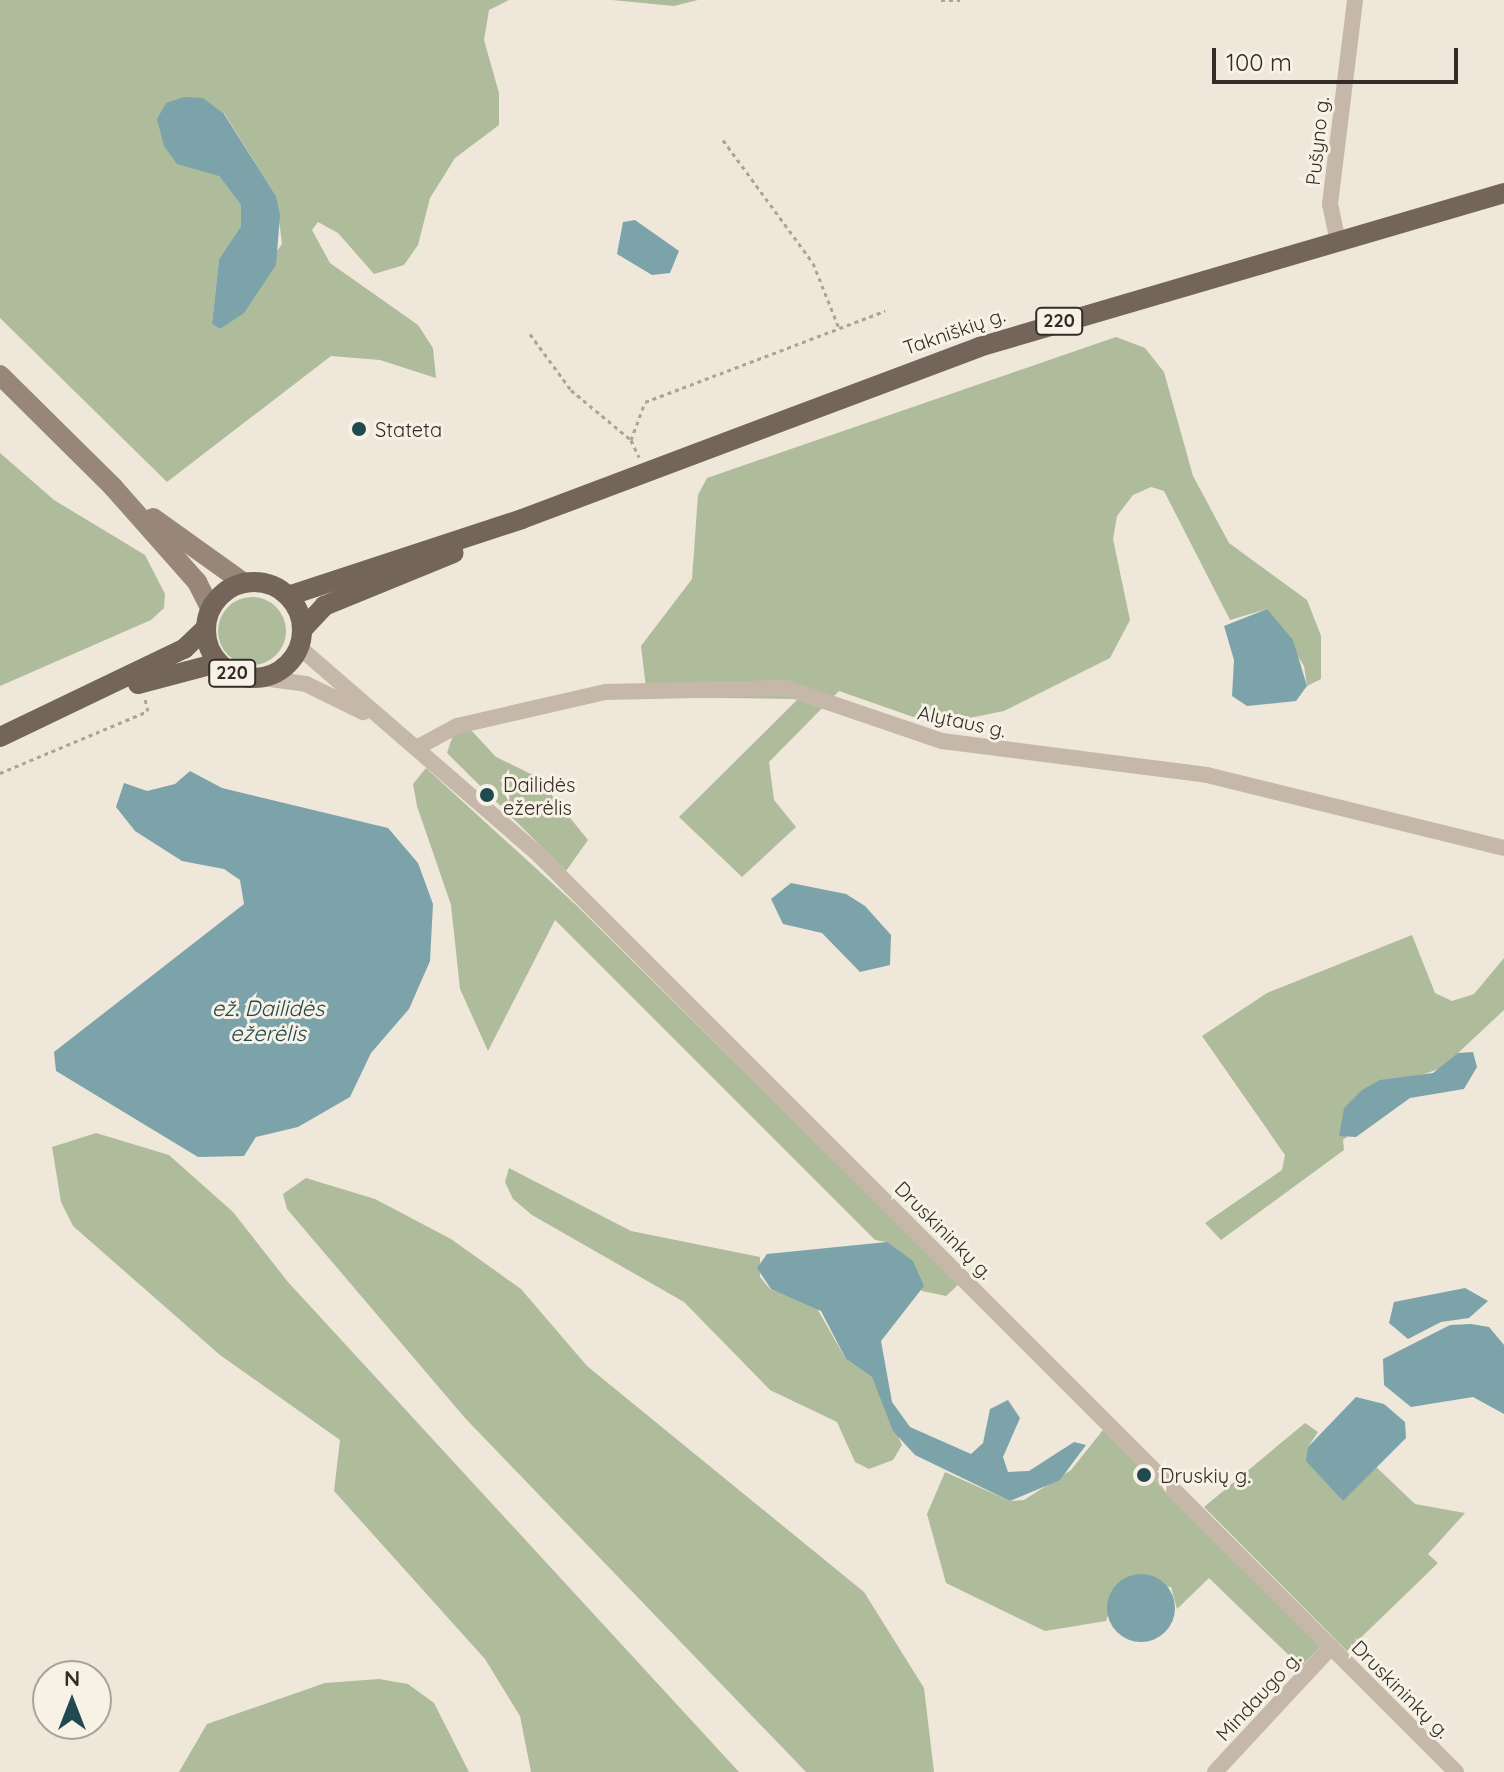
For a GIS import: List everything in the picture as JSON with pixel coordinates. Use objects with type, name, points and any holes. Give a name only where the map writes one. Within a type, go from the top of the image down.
[{"type":"main road","name":"Takniškių g.","points":[[522,519],[979,347],[1337,237],[1504,193]]},
{"type":"main road","points":[[0,375],[113,487],[197,582],[210,608],[205,629]]},
{"type":"main road","points":[[113,487],[244,583],[288,596],[301,639]]},
{"type":"main road","name":"220","points":[[288,596],[522,519]]},
{"type":"main road","name":"220","points":[[81,703],[218,663],[263,678],[301,639],[324,606],[522,519]]},
{"type":"main road","points":[[210,608],[244,583]]},
{"type":"main road","name":"220","points":[[0,737],[81,703],[184,649],[205,629],[218,663]]},
{"type":"street","name":"Pušyno g.","points":[[1337,237],[1330,204],[1355,0]]},
{"type":"street","points":[[301,639],[394,727]]},
{"type":"street","points":[[263,678],[306,684],[394,727]]},
{"type":"street","name":"Alytaus g.","points":[[420,746],[457,726],[605,692],[786,688],[942,741],[1207,775],[1504,848]]},
{"type":"street","name":"Druskininkų g.","points":[[394,727],[420,746],[539,855],[1456,1772]]},
{"type":"street","name":"Mindaugo g.","points":[[1215,1772],[1331,1647]]},
{"type":"path","points":[[941,0],[960,0]]},
{"type":"path","points":[[723,140],[806,251],[839,328]]},
{"type":"path","points":[[631,440],[645,402],[885,311]]},
{"type":"path","points":[[530,334],[571,390],[631,440],[646,471]]},
{"type":"path","points":[[0,773],[148,711]]},
{"type":"green space","points":[[0,0],[509,0],[489,10],[484,40],[499,93],[499,125],[455,158],[430,198],[418,245],[404,265],[374,274],[338,233],[318,222],[312,230],[330,263],[418,325],[433,348],[436,378],[380,360],[331,356],[167,482],[0,318]],"holes":[[[224,113],[276,196],[282,244],[220,329],[212,324],[219,259],[241,226],[241,205],[219,176]]]},
{"type":"green space","points":[[612,0],[698,0],[674,6]]},
{"type":"green space","points":[[1116,337],[1145,348],[1164,372],[1193,476],[1229,543],[1307,600],[1321,636],[1321,679],[1307,686],[1304,666],[1267,609],[1230,620],[1164,491],[1151,487],[1133,495],[1117,516],[1113,539],[1130,620],[1110,658],[1004,711],[969,718],[919,719],[839,691],[769,762],[774,800],[796,827],[742,877],[679,817],[798,699],[647,697],[641,646],[692,579],[698,495],[707,478]]},
{"type":"green space","points":[[0,453],[54,500],[145,555],[165,594],[164,608],[151,620],[0,686]]},
{"type":"green space","points":[[252,597],[276,607],[286,631],[276,655],[252,665],[228,655],[218,631],[228,607]]},
{"type":"green space","points":[[470,729],[496,757],[537,777],[588,840],[566,871],[447,753],[453,735]]},
{"type":"green space","points":[[426,768],[575,904],[959,1284],[946,1296],[922,1291],[887,1242],[875,1240],[555,920],[488,1051],[460,989],[451,905],[417,806],[413,784]]},
{"type":"green space","points":[[1412,935],[1435,993],[1452,1001],[1474,994],[1504,958],[1504,1010],[1442,1068],[1418,1076],[1343,1140],[1344,1150],[1221,1240],[1205,1223],[1282,1170],[1285,1155],[1202,1036],[1267,993]]},
{"type":"green space","points":[[96,1133],[169,1155],[233,1212],[288,1282],[739,1772],[531,1772],[520,1716],[485,1659],[334,1491],[340,1440],[220,1355],[73,1226],[61,1202],[52,1147]]},
{"type":"green space","points":[[509,1168],[631,1231],[760,1257],[760,1277],[770,1289],[815,1305],[846,1359],[872,1377],[902,1445],[893,1460],[869,1469],[855,1462],[837,1422],[770,1390],[684,1302],[532,1215],[513,1199],[505,1182]]},
{"type":"green space","points":[[306,1178],[375,1199],[451,1239],[521,1289],[587,1366],[864,1592],[924,1688],[934,1772],[806,1772],[465,1418],[287,1209],[283,1194]]},
{"type":"green space","points":[[1305,1423],[1318,1432],[1308,1447],[1342,1500],[1373,1464],[1415,1504],[1465,1513],[1428,1554],[1438,1563],[1347,1651],[1204,1507]]},
{"type":"green space","points":[[1103,1430],[1321,1646],[1301,1667],[1209,1578],[1177,1609],[1171,1587],[1119,1584],[1106,1621],[1045,1631],[946,1583],[927,1514],[945,1472],[1010,1501],[1024,1500],[1071,1470]]},
{"type":"green space","points":[[379,1679],[408,1684],[434,1703],[469,1772],[179,1772],[207,1724],[325,1683]]},
{"type":"water","points":[[184,97],[203,98],[224,114],[276,196],[280,215],[276,265],[244,313],[220,329],[212,324],[219,259],[241,226],[241,205],[219,176],[177,164],[164,146],[157,119],[166,103]]},
{"type":"water","points":[[635,220],[679,251],[670,273],[652,275],[617,254],[623,222]]},
{"type":"water","points":[[1267,609],[1293,640],[1307,686],[1296,701],[1247,706],[1232,696],[1234,660],[1224,626]]},
{"type":"water","name":"ež. Dailidės ežerėlis","points":[[190,771],[222,788],[388,828],[418,863],[433,904],[430,961],[409,1009],[371,1053],[350,1097],[298,1127],[256,1137],[244,1156],[198,1157],[56,1071],[54,1052],[244,904],[240,880],[224,869],[182,861],[135,831],[116,807],[124,783],[147,791],[175,784]]},
{"type":"water","points":[[791,883],[846,894],[865,906],[891,935],[890,965],[860,972],[822,933],[783,924],[771,899]]},
{"type":"water","points":[[1473,1052],[1477,1067],[1464,1089],[1410,1098],[1356,1137],[1339,1136],[1344,1108],[1362,1090],[1380,1080],[1433,1073],[1458,1053]]},
{"type":"water","points":[[887,1242],[913,1261],[924,1286],[881,1341],[892,1402],[910,1427],[971,1454],[983,1443],[990,1409],[1008,1400],[1020,1418],[1003,1457],[1008,1472],[1029,1471],[1074,1442],[1086,1445],[1060,1480],[1010,1501],[915,1455],[893,1431],[872,1377],[846,1359],[821,1311],[771,1289],[757,1268],[767,1254]]},
{"type":"water","points":[[1465,1288],[1488,1301],[1469,1318],[1441,1322],[1408,1339],[1389,1323],[1394,1302]]},
{"type":"water","points":[[1450,1325],[1489,1327],[1504,1345],[1504,1414],[1473,1397],[1411,1407],[1384,1385],[1383,1359]]},
{"type":"water","points":[[1356,1397],[1384,1404],[1405,1422],[1406,1438],[1343,1501],[1306,1461],[1308,1447]]},
{"type":"water","points":[[1134,1574],[1148,1574],[1160,1579],[1170,1589],[1175,1608],[1170,1627],[1160,1637],[1148,1642],[1134,1642],[1122,1637],[1112,1627],[1107,1615],[1107,1601],[1112,1589],[1122,1579]]},
{"type":"place","name":"Stateta","points":[[359,429]]},
{"type":"place","name":"Dailidės ežerėlis","points":[[487,795]]},
{"type":"place","name":"Druskių g.","points":[[1144,1475]]}]
